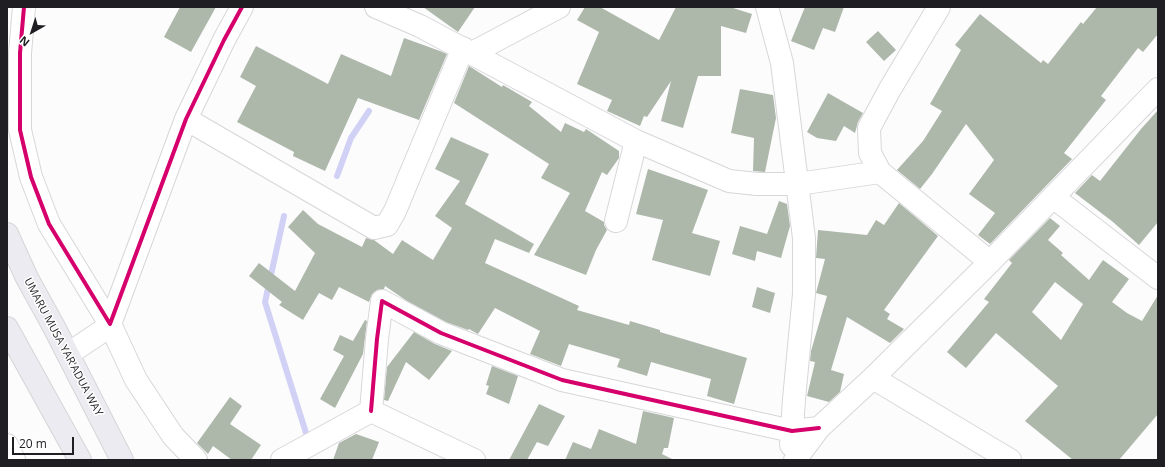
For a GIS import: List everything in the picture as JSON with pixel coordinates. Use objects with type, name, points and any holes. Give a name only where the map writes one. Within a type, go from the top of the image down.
[{"type":"main road","name":"UMARU MUSA YAR'ADUA WAY","points":[[7,234],[27,278],[122,460]]},
{"type":"main road","points":[[7,328],[80,460]]},
{"type":"street","points":[[24,7],[20,53],[20,130],[31,177],[49,224],[110,324],[136,380],[173,436],[196,460]]},
{"type":"street","points":[[68,354],[104,330],[110,324],[186,119],[224,40],[242,7]]},
{"type":"street","points":[[376,7],[420,26],[636,140],[729,181],[757,184],[798,184],[880,172]]},
{"type":"street","points":[[186,119],[374,228],[387,225],[395,212],[467,51],[559,7]]},
{"type":"street","points":[[767,7],[782,63],[804,238],[804,294],[790,460]]},
{"type":"street","points":[[939,7],[890,89],[869,128],[870,152],[880,172],[990,262]]},
{"type":"street","points":[[795,460],[820,428],[873,378],[990,262],[1158,88]]},
{"type":"street","points":[[616,221],[636,140]]},
{"type":"street","points":[[1053,197],[1158,278]]},
{"type":"street","points":[[371,411],[382,301],[441,333],[562,380],[792,431],[820,428]]},
{"type":"street","points":[[873,378],[1010,460]]},
{"type":"street","points":[[282,460],[371,411]]},
{"type":"street","points":[[371,411],[474,460]]},
{"type":"street","points":[[7,444],[14,460]]},
{"type":"building","points":[[180,7],[216,7],[191,52],[164,37]]},
{"type":"building","points":[[423,7],[475,7],[458,32]]},
{"type":"building","points":[[585,7],[600,7],[659,40],[676,7],[730,7],[752,14],[746,33],[721,26],[721,76],[698,76],[683,128],[661,121],[671,81],[647,117],[644,116],[640,126],[607,111],[612,100],[577,84],[599,32],[577,20]]},
{"type":"building","points":[[805,7],[844,7],[835,32],[823,28],[814,50],[791,41]]},
{"type":"building","points":[[1097,7],[1158,7],[1158,34],[1143,52],[1138,48],[1101,96],[1106,100],[1064,153],[1072,159],[990,244],[978,235],[995,213],[969,194],[994,160],[966,124],[920,189],[897,170],[923,141],[942,111],[930,104],[961,50],[955,45],[980,14],[1041,63],[1043,60],[1048,64],[1081,22],[1083,24]]},
{"type":"building","points":[[878,31],[896,50],[884,61],[866,42]]},
{"type":"building","points":[[404,38],[447,54],[419,120],[358,98],[325,171],[293,156],[294,152],[237,122],[256,86],[240,77],[256,46],[328,84],[341,54],[391,76]]},
{"type":"building","points":[[469,66],[502,87],[503,85],[532,102],[529,106],[561,132],[565,123],[584,132],[586,129],[619,151],[619,158],[607,175],[602,172],[585,211],[604,222],[607,230],[596,250],[586,275],[534,255],[570,193],[541,178],[549,164],[454,103]]},
{"type":"building","points":[[740,89],[773,95],[776,118],[765,172],[753,171],[754,138],[731,133]]},
{"type":"building","points":[[828,93],[863,113],[858,122],[855,133],[844,126],[836,141],[817,138],[807,132]]},
{"type":"building","points":[[1158,110],[1158,222],[1139,245],[1113,222],[1075,193],[1092,175],[1100,181]]},
{"type":"building","points":[[451,137],[489,154],[465,204],[534,244],[529,253],[495,239],[485,263],[579,306],[577,310],[629,325],[630,321],[660,330],[660,332],[747,358],[734,404],[707,396],[711,379],[651,362],[647,376],[617,367],[620,359],[569,344],[561,366],[530,354],[540,331],[495,308],[478,334],[469,329],[468,330],[446,322],[407,301],[385,286],[384,289],[377,290],[372,294],[369,302],[339,287],[332,300],[319,293],[303,320],[279,305],[282,302],[249,276],[259,263],[295,291],[315,253],[288,227],[303,210],[318,224],[362,247],[366,238],[374,240],[393,254],[402,240],[433,260],[452,228],[435,216],[460,181],[435,169]]},
{"type":"building","points":[[648,169],[708,190],[692,233],[720,241],[710,276],[652,260],[663,220],[636,214]]},
{"type":"building","points":[[779,201],[787,204],[790,226],[781,258],[757,251],[755,261],[732,254],[740,226],[767,234]]},
{"type":"building","points":[[899,203],[938,236],[884,310],[890,314],[887,319],[904,329],[890,343],[847,317],[831,370],[844,374],[840,392],[829,402],[807,396],[815,362],[810,361],[811,351],[827,296],[816,293],[825,259],[816,258],[818,230],[867,235],[876,220],[884,225]]},
{"type":"building","points":[[1050,218],[1060,226],[1048,240],[1063,253],[1061,255],[1089,280],[1103,260],[1129,279],[1112,302],[1127,313],[1142,321],[1158,295],[1158,414],[1119,460],[1073,460],[1025,421],[1058,386],[996,333],[966,368],[947,352],[989,302],[984,299],[1012,263],[1009,260]],"holes":[[[1055,282],[1083,304],[1061,340],[1032,312]]]},
{"type":"building","points":[[757,287],[775,293],[770,313],[752,307]]},
{"type":"building","points":[[365,320],[367,321],[363,354],[335,408],[320,399],[344,356],[333,350],[340,335],[353,341]]},
{"type":"building","points":[[414,332],[435,344],[452,351],[429,380],[406,362],[388,401],[384,400],[387,367]]},
{"type":"building","points":[[492,366],[518,376],[509,404],[486,394],[489,386],[486,385]]},
{"type":"building","points":[[230,397],[242,406],[230,424],[261,445],[251,460],[232,460],[213,446],[208,454],[197,443]]},
{"type":"building","points":[[539,404],[565,416],[548,446],[537,442],[527,460],[509,460]]},
{"type":"building","points":[[643,411],[674,418],[668,448],[664,448],[662,454],[674,460],[565,460],[573,442],[591,449],[599,429],[636,444]]},
{"type":"building","points":[[356,434],[379,442],[372,460],[333,460],[339,443]]},
{"type":"waterway","points":[[337,176],[351,138],[369,111]]},
{"type":"waterway","points":[[284,216],[265,302],[306,433]]},
{"type":"cycle path","points":[[24,7],[20,53],[20,130],[31,177],[49,224],[110,324],[186,119],[224,40],[242,7]]},
{"type":"cycle path","points":[[371,411],[382,301],[441,333],[562,380],[792,431],[819,428]]}]
